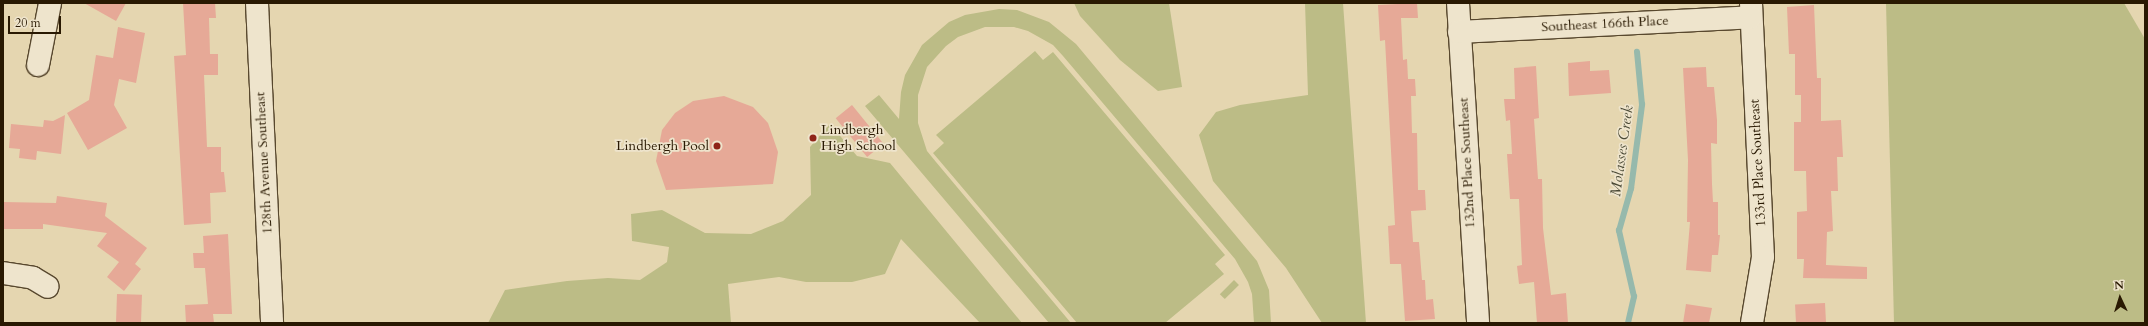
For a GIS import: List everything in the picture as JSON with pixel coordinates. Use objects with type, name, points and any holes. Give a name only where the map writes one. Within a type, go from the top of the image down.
[{"type":"street","points":[[38,65],[50,3]]},
{"type":"street","name":"128th Avenue Southeast","points":[[257,3],[272,323]]},
{"type":"street","name":"132nd Place Southeast","points":[[1458,3],[1478,323]]},
{"type":"street","name":"Southeast 166th Place","points":[[1459,32],[1751,10]]},
{"type":"street","name":"133rd Place Southeast","points":[[1751,10],[1763,257],[1752,323]]},
{"type":"street","points":[[3,273],[33,278],[48,287]]},
{"type":"green space","points":[[1074,3],[1169,3],[1182,87],[1158,91],[1120,60],[1080,16]]},
{"type":"green space","points":[[1305,3],[1343,3],[1366,323],[1322,323],[1286,268],[1213,181],[1199,135],[1216,112],[1240,105],[1308,95]]},
{"type":"green space","points":[[1886,3],[2124,3],[2145,39],[2145,323],[1894,323]]},
{"type":"green space","points":[[999,9],[1017,10],[1049,22],[1076,44],[1257,261],[1269,290],[1271,323],[1254,323],[1252,294],[1248,282],[1235,259],[1053,45],[1028,31],[1014,27],[985,27],[958,37],[946,46],[927,67],[918,95],[918,123],[927,151],[1071,323],[1049,323],[865,106],[879,95],[899,119],[901,92],[905,75],[922,45],[949,22],[965,15]]},
{"type":"green space","points":[[1035,51],[1043,60],[1053,52],[1225,255],[1215,264],[1224,274],[1165,323],[1077,323],[933,153],[944,143],[936,135]]},
{"type":"green space","points":[[830,124],[857,156],[890,163],[1022,323],[980,323],[901,239],[885,274],[852,282],[806,282],[779,277],[728,284],[731,323],[488,323],[505,290],[567,281],[608,278],[640,280],[667,262],[669,247],[632,241],[631,214],[662,210],[705,233],[751,234],[783,221],[811,195],[810,147]]},
{"type":"green space","points":[[1234,280],[1239,285],[1225,299],[1220,294]]},
{"type":"building","points":[[84,3],[126,3],[116,21]]},
{"type":"building","points":[[183,3],[215,3],[216,18],[209,18],[210,54],[218,54],[218,75],[204,75],[207,147],[221,147],[221,172],[224,172],[226,192],[210,193],[211,223],[184,225],[174,56],[186,55]]},
{"type":"building","points":[[1417,3],[1418,18],[1401,18],[1403,60],[1407,59],[1408,79],[1415,79],[1416,96],[1411,96],[1412,133],[1417,133],[1418,190],[1425,190],[1426,210],[1411,211],[1413,242],[1419,242],[1422,280],[1425,280],[1426,300],[1433,299],[1435,319],[1405,321],[1401,264],[1390,264],[1388,226],[1395,225],[1385,40],[1380,41],[1378,5]]},
{"type":"building","points":[[1814,5],[1817,78],[1821,78],[1821,121],[1841,120],[1843,157],[1837,157],[1838,191],[1831,191],[1833,231],[1827,232],[1826,265],[1867,267],[1867,279],[1803,278],[1804,259],[1797,259],[1797,212],[1807,211],[1806,171],[1794,171],[1794,122],[1801,122],[1801,95],[1795,95],[1795,54],[1789,54],[1787,7]]},
{"type":"building","points":[[118,27],[145,33],[136,83],[119,79],[114,105],[127,128],[88,150],[67,113],[89,100],[96,55],[113,58]]},
{"type":"building","points":[[1590,61],[1590,71],[1609,70],[1611,93],[1569,96],[1568,63]]},
{"type":"building","points":[[1536,66],[1539,118],[1534,119],[1538,179],[1542,179],[1543,228],[1551,295],[1566,293],[1568,323],[1537,323],[1534,282],[1519,284],[1517,266],[1522,265],[1519,199],[1510,199],[1507,154],[1512,154],[1510,120],[1506,121],[1504,99],[1515,99],[1514,68]]},
{"type":"building","points":[[1706,67],[1707,87],[1714,87],[1717,120],[1717,144],[1711,143],[1712,184],[1713,202],[1718,202],[1718,235],[1720,235],[1718,255],[1712,255],[1711,272],[1686,270],[1690,222],[1687,222],[1688,160],[1683,68]]},
{"type":"building","name":"Lindbergh Pool","points":[[724,96],[753,107],[768,123],[778,152],[773,184],[666,190],[656,161],[662,130],[675,113],[693,101]]},
{"type":"building","points":[[852,105],[883,144],[867,157],[836,118]]},
{"type":"building","points":[[65,115],[61,154],[37,151],[36,160],[19,158],[20,149],[9,148],[11,124],[43,127],[44,120],[53,121]]},
{"type":"building","points":[[57,196],[107,203],[105,216],[147,248],[135,264],[141,269],[124,291],[107,277],[119,262],[97,246],[107,233],[43,224],[43,229],[3,229],[3,202],[56,203]]},
{"type":"building","points":[[228,234],[232,314],[213,314],[214,323],[186,323],[185,305],[208,304],[205,268],[194,268],[193,253],[204,253],[203,236]]},
{"type":"building","points":[[117,294],[142,295],[141,323],[116,323]]},
{"type":"building","points":[[1825,303],[1826,323],[1796,323],[1795,305]]},
{"type":"building","points":[[1686,304],[1712,308],[1709,323],[1683,323]]},
{"type":"waterway","name":"Molasses Creek","points":[[1628,323],[1634,297],[1619,231],[1631,189],[1642,105],[1637,52]]},
{"type":"place","name":"Lindbergh High School","points":[[813,138]]},
{"type":"place","name":"Lindbergh Pool","points":[[717,146]]}]
